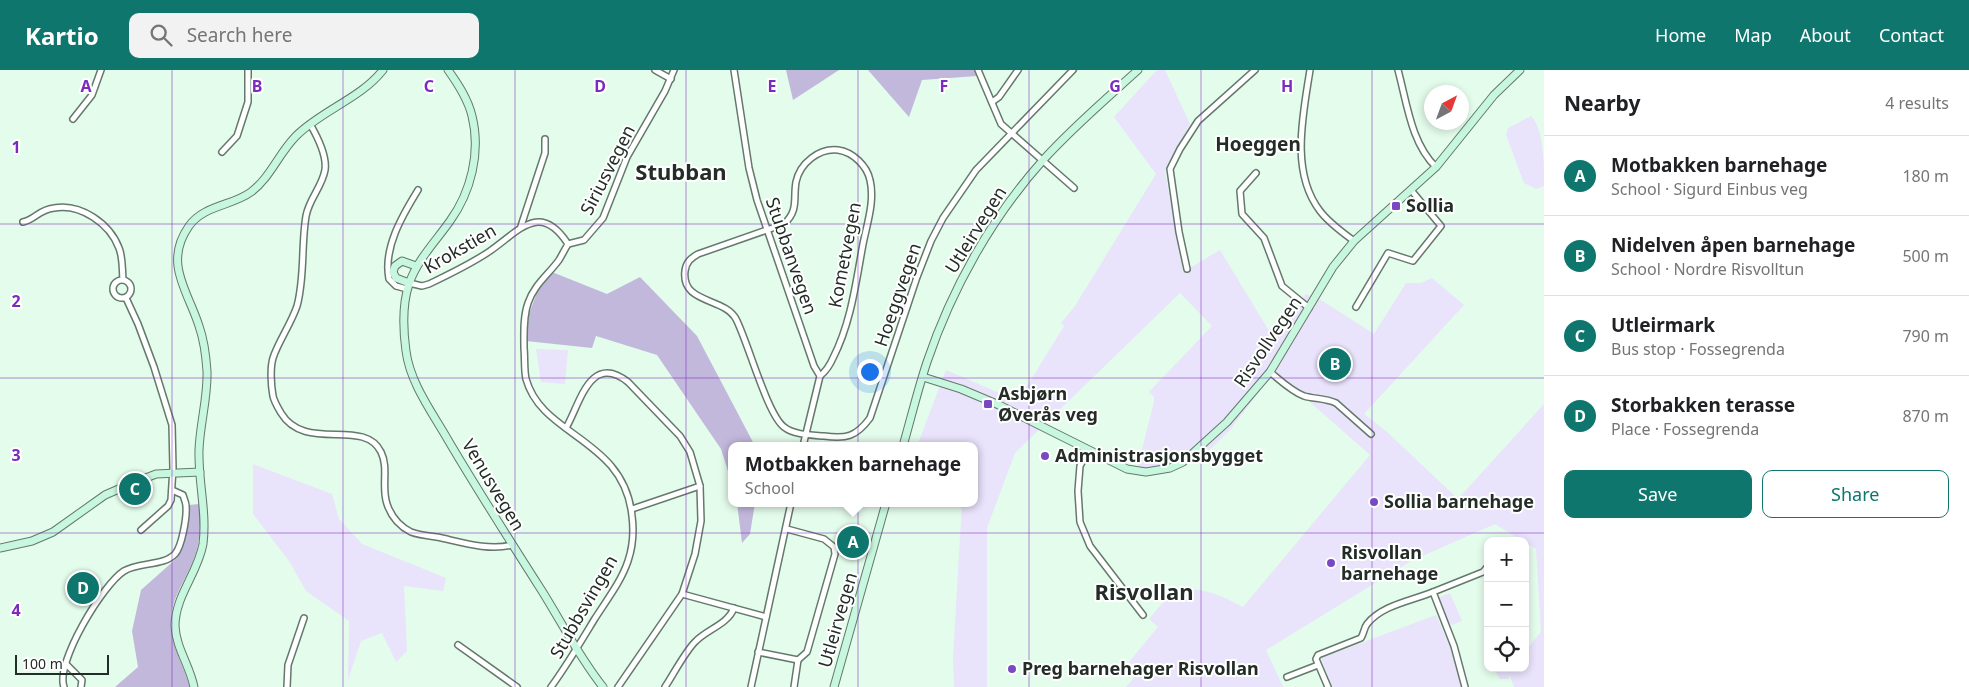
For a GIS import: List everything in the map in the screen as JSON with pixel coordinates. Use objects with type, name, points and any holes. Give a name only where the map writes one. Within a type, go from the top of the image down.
[{"type":"street","points":[[73,119],[92,95],[100,70]]},
{"type":"street","points":[[222,152],[237,136],[248,102],[248,70]]},
{"type":"street","points":[[194,687],[191,674],[180,648],[175,625],[179,604],[199,561],[202,545],[204,510],[199,451],[207,383],[206,360],[200,327],[180,279],[178,264],[181,240],[189,226],[198,216],[254,190],[295,137],[310,124],[367,86],[383,70]]},
{"type":"street","name":"Venusvegen","points":[[448,70],[461,88],[472,116],[476,143],[471,180],[463,199],[452,218],[416,266],[408,286],[403,305],[406,352],[410,370],[425,400],[512,545],[576,648],[603,687]]},
{"type":"street","points":[[654,70],[671,79]]},
{"type":"street","name":"Siriusvegen","points":[[568,244],[584,240],[602,218],[627,157],[671,79],[674,70]]},
{"type":"street","name":"Stubbanvegen","points":[[734,70],[749,168],[766,230],[814,366],[820,376]]},
{"type":"street","points":[[978,70],[1001,124],[1074,188]]},
{"type":"street","points":[[992,102],[998,97],[1018,70]]},
{"type":"street","name":"Hoeggvegen","points":[[766,230],[693,257],[687,263],[685,276],[688,286],[696,296],[721,306],[732,313],[776,417],[784,428],[806,434],[844,438],[860,430],[870,418],[917,277],[936,230],[951,204],[976,170],[1073,70]]},
{"type":"street","name":"Utleirvegen","points":[[904,442],[923,377],[942,322],[968,269],[1004,210],[1044,160],[1077,125],[1138,70]]},
{"type":"street","points":[[1187,270],[1179,232],[1170,169],[1180,148],[1198,122],[1255,70]]},
{"type":"street","points":[[1310,70],[1301,128],[1302,160],[1306,187],[1320,212],[1354,241]]},
{"type":"street","points":[[1398,70],[1417,138],[1426,158],[1436,167]]},
{"type":"street","name":"Risvollvegen","points":[[923,377],[961,389],[999,405],[1127,469],[1146,472],[1170,468],[1183,462],[1208,441],[1242,406],[1270,372],[1333,267],[1354,241],[1436,167],[1494,95],[1520,70]]},
{"type":"street","points":[[310,124],[319,143],[325,170],[306,215],[299,299],[273,359],[273,397],[285,419],[293,426],[305,432],[318,435],[360,436],[372,441],[381,450],[384,460],[386,503],[393,518],[413,533],[490,547],[512,545]]},
{"type":"street","name":"Krokstien","points":[[522,226],[545,153],[545,139]]},
{"type":"street","name":"Kometvegen","points":[[766,230],[784,224],[789,219],[796,201],[796,181],[801,169],[810,159],[819,154],[838,150],[848,154],[864,167],[870,178],[871,203],[853,298],[834,356],[827,370],[820,376]]},
{"type":"street","points":[[1256,173],[1240,191],[1242,214],[1264,238],[1282,286],[1309,308]]},
{"type":"street","name":"Krokstien","points":[[418,190],[403,215],[389,253],[389,279],[396,286],[422,286],[454,272],[490,251],[522,226],[535,222],[548,223],[561,233],[568,244]]},
{"type":"street","points":[[1356,307],[1388,253],[1413,262],[1441,226],[1411,190]]},
{"type":"street","points":[[23,222],[31,220],[41,210],[56,207],[82,212],[98,220],[108,229],[118,245],[123,279]]},
{"type":"street","name":"Stubbsvingen","points":[[551,687],[572,658],[576,648],[614,590],[628,562],[633,541],[632,509],[625,487],[612,466],[594,448],[552,418],[536,399],[526,379],[524,339],[528,303],[538,284],[559,260],[568,244]]},
{"type":"street","points":[[408,286],[396,278],[393,272],[395,266],[402,261],[416,266]]},
{"type":"street","points":[[123,279],[131,286],[130,294],[126,298],[115,296],[112,289],[116,282],[123,279]]},
{"type":"street","points":[[126,298],[138,324],[166,402],[172,425],[173,473],[171,500],[168,506],[141,530]]},
{"type":"street","points":[[1270,372],[1304,396],[1336,403],[1371,434]]},
{"type":"street","points":[[566,428],[583,392],[592,380],[603,373],[618,375],[628,382],[680,436],[693,459],[700,486],[701,521],[698,540],[682,594],[618,687]]},
{"type":"street","points":[[804,442],[820,376]]},
{"type":"street","points":[[1088,451],[1080,466],[1078,491],[1080,522],[1090,546],[1143,615]]},
{"type":"street","points":[[0,548],[32,541],[53,532],[105,495],[156,474],[200,472]]},
{"type":"street","points":[[632,509],[700,486]]},
{"type":"street","points":[[64,687],[63,679],[66,664],[83,623],[102,593],[124,571],[135,566],[170,558],[178,550],[182,539],[186,504],[183,495],[172,490]]},
{"type":"street","points":[[751,687],[790,507]]},
{"type":"street","name":"Utleirvegen","points":[[834,687],[885,507]]},
{"type":"street","points":[[786,529],[824,539],[834,547],[835,554],[807,652],[798,660],[794,687]]},
{"type":"street","points":[[1328,687],[1316,660],[1318,655],[1361,638],[1366,625],[1376,615],[1386,609],[1484,571]]},
{"type":"street","points":[[1433,592],[1460,661],[1465,687]]},
{"type":"street","points":[[682,594],[766,617]]},
{"type":"street","points":[[665,687],[695,641],[731,616],[734,608]]},
{"type":"street","points":[[287,687],[288,665],[304,618]]},
{"type":"street","points":[[458,645],[517,687]]},
{"type":"street","points":[[758,652],[798,660]]},
{"type":"street","points":[[66,664],[82,680],[81,687]]},
{"type":"street","points":[[1287,677],[1318,665]]},
{"type":"shaded area","points":[[786,70],[839,70],[793,100]]},
{"type":"shaded area","points":[[868,70],[974,70],[977,76],[922,80],[909,117]]},
{"type":"shaded area","points":[[1157,70],[1165,70],[1190,124],[1165,172],[1183,272],[1220,250],[1274,339],[1306,294],[1321,300],[1374,334],[1406,283],[1421,283],[1432,278],[1464,305],[1364,414],[1386,431],[1458,499],[1544,404],[1544,687],[1514,687],[1510,676],[1508,679],[1500,679],[1496,672],[1529,672],[1529,646],[1541,632],[1536,549],[1529,545],[1529,537],[1516,537],[1495,524],[1411,561],[1266,650],[1283,687],[1126,687],[1138,673],[1129,662],[1158,627],[1149,619],[1174,589],[1193,589],[1210,592],[1243,607],[1370,455],[1303,396],[1272,375],[1230,430],[1200,459],[1172,471],[1137,469],[1154,402],[1154,397],[1149,392],[1212,326],[1180,293],[1015,453],[987,528],[987,687],[954,687],[953,657],[962,507],[978,507],[978,442],[919,442],[946,370],[1018,401],[1064,326],[1061,323],[1075,306],[1156,174],[1114,117]]},
{"type":"shaded area","points":[[1531,116],[1539,129],[1543,158],[1544,186],[1536,189],[1524,183],[1506,135],[1508,128]]},
{"type":"shaded area","points":[[552,272],[607,294],[640,277],[697,336],[753,442],[728,442],[728,471],[721,449],[657,355],[596,336],[592,348],[526,341],[529,314],[539,287]]},
{"type":"shaded area","points":[[536,349],[568,350],[565,384],[541,382]]},
{"type":"shaded area","points":[[253,464],[332,494],[339,519],[362,544],[446,578],[443,591],[404,586],[407,651],[396,662],[382,633],[361,641],[348,680],[349,621],[306,591],[289,561],[253,514]]},
{"type":"shaded area","points":[[199,504],[199,540],[193,561],[173,605],[171,621],[175,647],[190,687],[115,687],[138,667],[132,631],[141,590],[177,558],[184,535],[189,505]]},
{"type":"shaded area","points":[[738,507],[754,507],[750,534],[742,543]]},
{"type":"shaded area","points":[[1450,593],[1462,621],[1452,625],[1447,621],[1438,598]]},
{"type":"shaded area","points":[[1436,615],[1451,649],[1461,687],[1332,687],[1321,658]]},
{"type":"place","name":"Sollia","points":[[1396,206]]},
{"type":"place","name":"Nidelven åpen barnehage","points":[[1335,364]]},
{"type":"place","name":"Asbjørn Øverås veg","points":[[988,404]]},
{"type":"place","name":"Administrasjonsbygget","points":[[1045,456]]},
{"type":"place","name":"Utleirmark","points":[[135,489]]},
{"type":"place","name":"Sollia barnehage","points":[[1374,502]]},
{"type":"place","name":"Motbakken barnehage","points":[[853,542]]},
{"type":"place","name":"Risvollan barnehage","points":[[1331,563]]},
{"type":"place","name":"Storbakken terasse","points":[[83,588]]},
{"type":"place","name":"Preg barnehager Risvollan","points":[[1012,669]]},
{"type":"district","name":"Hoeggen","points":[[1258,144]]},
{"type":"district","name":"Stubban","points":[[681,172]]},
{"type":"district","name":"Risvollan","points":[[1144,592]]}]
